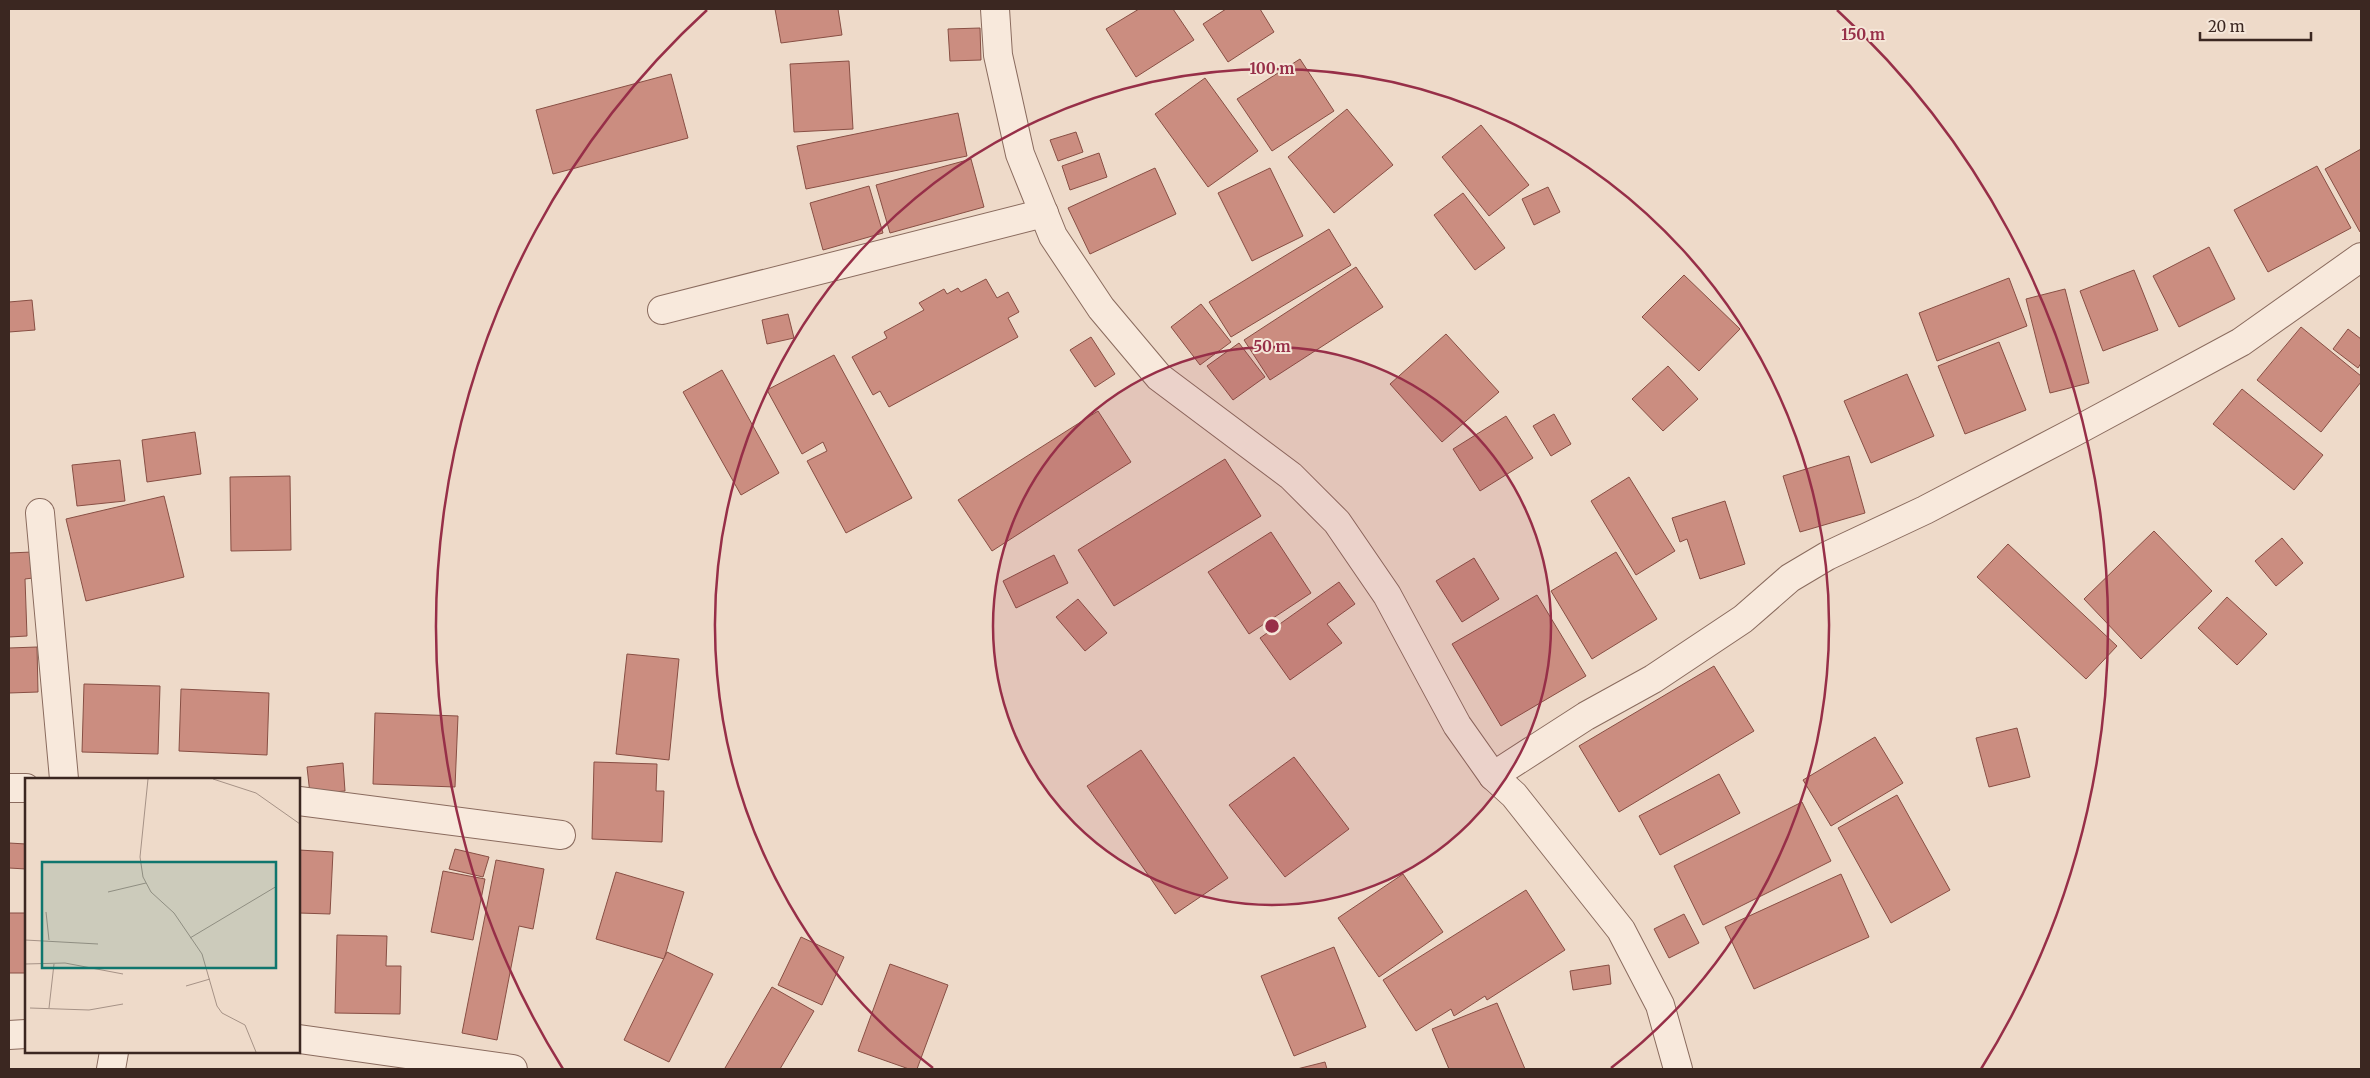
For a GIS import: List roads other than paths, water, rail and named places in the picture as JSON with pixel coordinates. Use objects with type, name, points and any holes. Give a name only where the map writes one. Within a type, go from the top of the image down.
[{"type":"street","points":[[995,9],[998,55],[1020,154],[1053,236],[1101,308],[1159,377],[1291,476],[1337,522],[1387,594],[1458,725],[1493,776],[1514,796],[1621,930],[1660,1005],[1678,1069]]},
{"type":"street","points":[[662,310],[1044,213]]},
{"type":"street","points":[[1493,776],[1586,716],[1653,679],[1743,619],[1790,578],[1827,556],[1925,510],[2068,436],[2241,342],[2361,257]]},
{"type":"street","points":[[40,513],[64,778]]},
{"type":"street","points":[[9,788],[25,788]]},
{"type":"street","points":[[300,801],[561,835]]},
{"type":"street","points":[[9,1035],[25,1034]]},
{"type":"street","points":[[300,1040],[513,1069]]},
{"type":"street","points":[[111,1069],[114,1053]]}]
